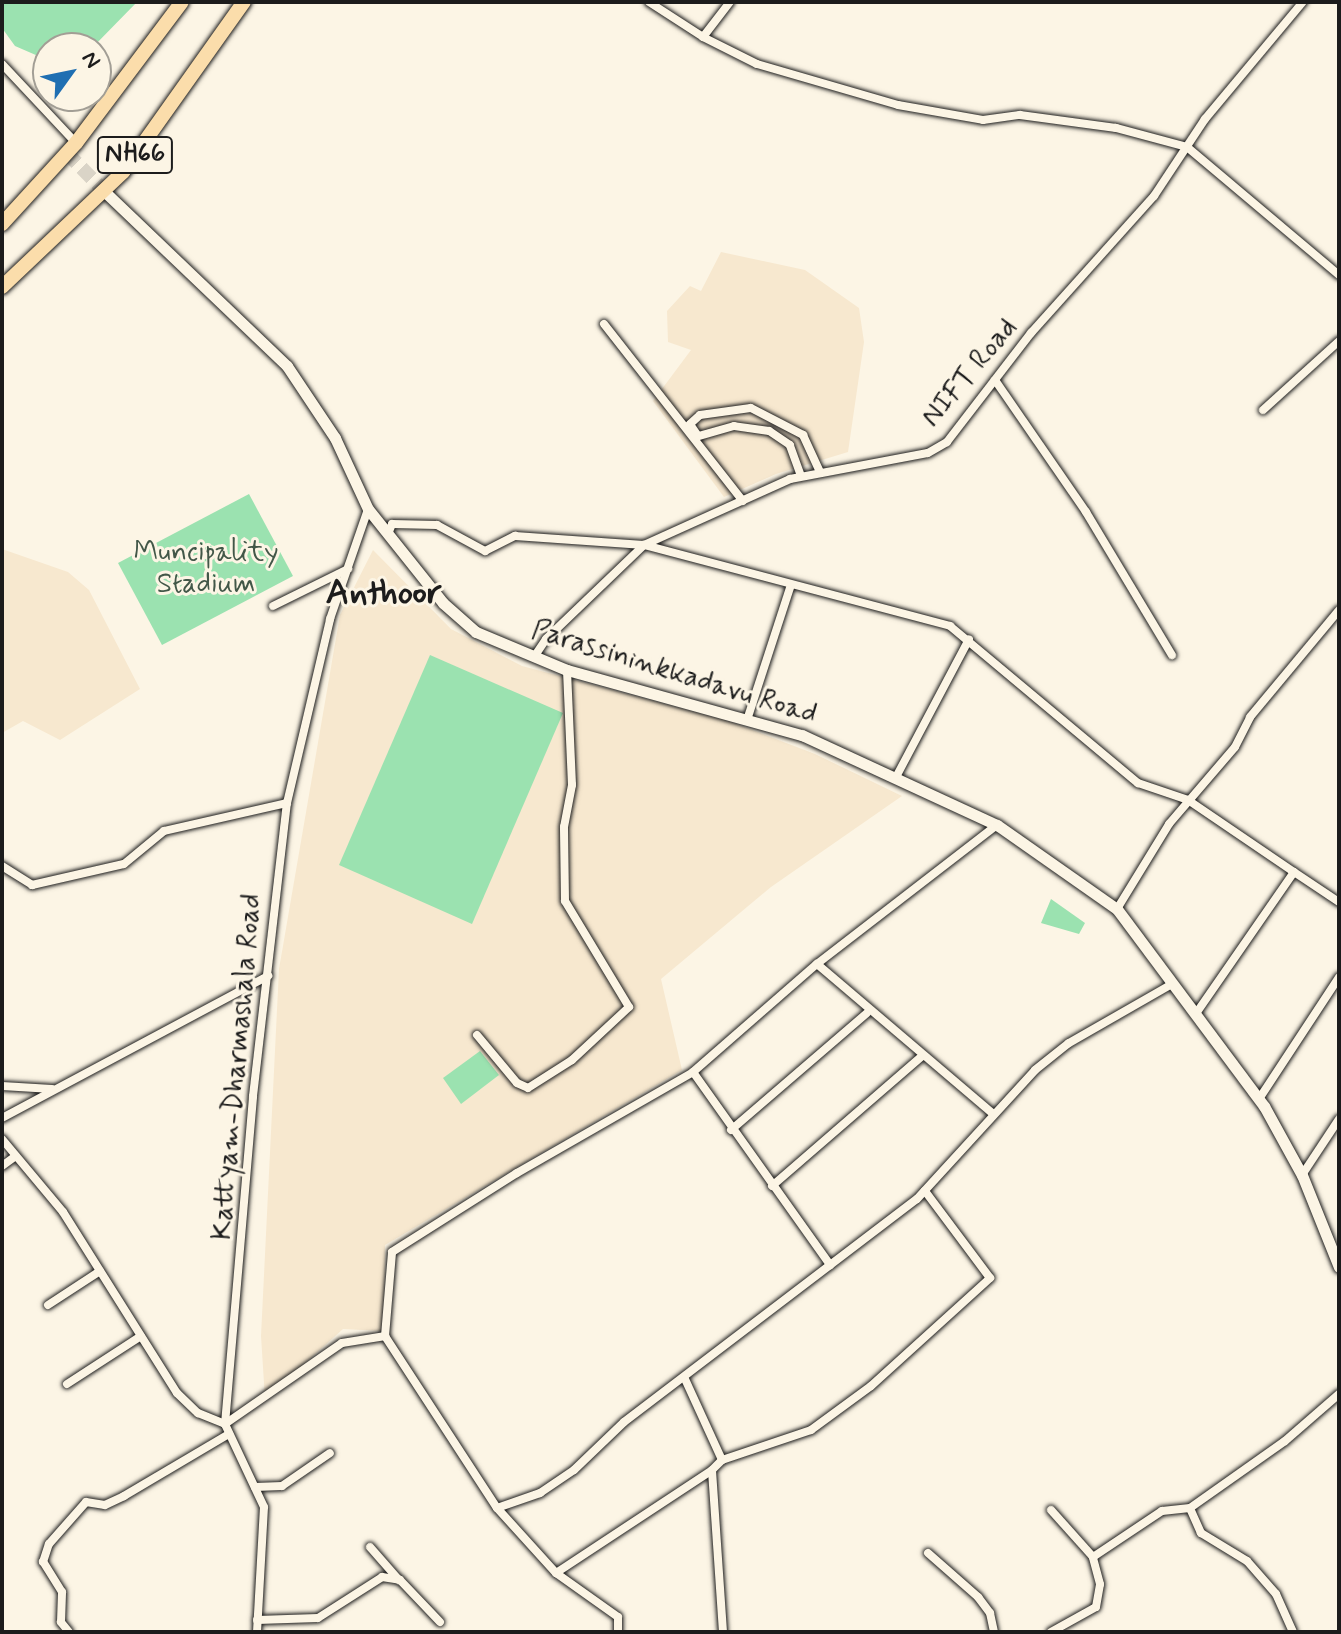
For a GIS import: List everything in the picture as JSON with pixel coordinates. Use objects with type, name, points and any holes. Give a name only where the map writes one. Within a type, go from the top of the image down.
[{"type":"highway","name":"NH66","points":[[2,224],[76,143],[182,2]]},
{"type":"highway","name":"NH66","points":[[2,287],[105,192],[244,2]]},
{"type":"main road","name":"Parassininkkadavu Road","points":[[105,192],[287,366],[321,415],[368,509],[443,603],[476,632],[567,670],[748,717],[802,735],[997,825],[1117,909],[1172,984],[1197,1012],[1259,1099],[1302,1175],[1339,1267]]},
{"type":"street","points":[[649,2],[703,37],[757,64],[898,105],[983,120],[1020,115],[1116,128],[1187,147],[1339,275]]},
{"type":"street","points":[[703,37],[730,2]]},
{"type":"street","name":"NIFT Road","points":[[534,657],[644,545],[801,476],[928,453],[947,442],[995,380],[1154,196],[1187,147],[1303,2]]},
{"type":"street","points":[[2,64],[76,143]]},
{"type":"street","points":[[604,324],[743,501]]},
{"type":"street","points":[[1263,410],[1339,341]]},
{"type":"street","points":[[995,380],[1086,512],[1172,655]]},
{"type":"street","points":[[801,476],[790,445],[769,431],[734,426],[698,436],[690,424],[700,415],[751,408],[803,435],[820,472]]},
{"type":"street","name":"Kattyam-Dharmashala Road","points":[[257,1632],[264,1507],[225,1424],[268,976],[287,803],[330,619],[368,509]]},
{"type":"street","points":[[388,534],[392,524],[437,525],[485,551],[515,536],[644,545],[950,626],[1138,783],[1188,800],[1339,902]]},
{"type":"street","points":[[273,606],[348,569]]},
{"type":"street","points":[[748,717],[791,585]]},
{"type":"street","points":[[1117,909],[1188,800],[1235,747],[1250,717],[1339,610]]},
{"type":"street","points":[[895,779],[969,639]]},
{"type":"street","points":[[477,1035],[517,1083],[528,1088],[572,1060],[629,1007],[565,901],[564,827],[572,785],[567,670]]},
{"type":"street","points":[[2,866],[32,885],[124,864],[174,827],[287,803]]},
{"type":"street","points":[[618,1632],[618,1617],[556,1573],[497,1508],[385,1336],[392,1252],[517,1173],[693,1072],[817,964],[997,825]]},
{"type":"street","points":[[1197,1012],[1294,872]]},
{"type":"street","points":[[817,964],[867,1013],[992,1113]]},
{"type":"street","points":[[2,1118],[268,976]]},
{"type":"street","points":[[1259,1099],[1339,977]]},
{"type":"street","points":[[497,1508],[540,1493],[574,1470],[624,1422],[685,1379],[925,1191],[992,1113],[1069,1043],[1172,984]]},
{"type":"street","points":[[731,1130],[867,1013]]},
{"type":"street","points":[[772,1186],[922,1056]]},
{"type":"street","points":[[693,1072],[731,1130],[830,1265]]},
{"type":"street","points":[[2,1086],[52,1089]]},
{"type":"street","points":[[1302,1175],[1339,1119]]},
{"type":"street","points":[[2,1139],[13,1158],[63,1212],[177,1393],[198,1413],[225,1424],[342,1343],[385,1336]]},
{"type":"street","points":[[2,1166],[13,1158]]},
{"type":"street","points":[[556,1573],[712,1470],[722,1460],[811,1430],[871,1386],[990,1278],[925,1191]]},
{"type":"street","points":[[48,1305],[100,1271]]},
{"type":"street","points":[[67,1384],[141,1336]]},
{"type":"street","points":[[685,1379],[722,1460]]},
{"type":"street","points":[[1093,1557],[1162,1511],[1190,1508],[1285,1441],[1339,1394]]},
{"type":"street","points":[[69,1632],[61,1622],[62,1592],[43,1562],[49,1544],[86,1502],[105,1505],[124,1496],[229,1434]]},
{"type":"street","points":[[255,1487],[282,1486],[330,1453]]},
{"type":"street","points":[[712,1470],[723,1632]]},
{"type":"street","points":[[1190,1508],[1201,1533],[1247,1561],[1276,1594],[1293,1632]]},
{"type":"street","points":[[1051,1510],[1093,1557],[1100,1584],[1096,1607],[1051,1632]]},
{"type":"street","points":[[370,1547],[440,1622]]},
{"type":"street","points":[[928,1553],[978,1597],[990,1613],[994,1632]]},
{"type":"street","points":[[257,1620],[302,1623],[318,1618],[382,1577],[400,1580]]},
{"type":"shaded area","points":[[721,252],[805,270],[859,308],[864,342],[848,452],[776,474],[724,497],[653,401],[691,350],[668,342],[667,311],[690,286],[701,291]]},
{"type":"shaded area","points":[[2,549],[68,572],[89,590],[140,689],[60,740],[23,721],[2,733]]},
{"type":"shaded area","points":[[373,550],[451,629],[522,666],[729,721],[815,754],[902,796],[771,887],[661,979],[682,1070],[385,1245],[384,1331],[343,1329],[265,1399],[261,1336],[279,969],[340,615]]},
{"type":"green space","points":[[2,2],[137,2],[108,32],[32,32],[32,53],[15,46],[2,28]]},
{"type":"green space","name":"Muncipality Stadium","points":[[249,494],[293,576],[162,645],[118,563]]},
{"type":"green space","points":[[430,655],[563,713],[472,924],[339,865]]},
{"type":"green space","points":[[1051,899],[1085,923],[1079,934],[1041,923]]},
{"type":"green space","points":[[480,1051],[499,1075],[461,1104],[443,1078]]},
{"type":"tunnel","points":[[67,153],[105,192]]},
{"type":"district","name":"Anthoor","points":[[384,594]]}]
